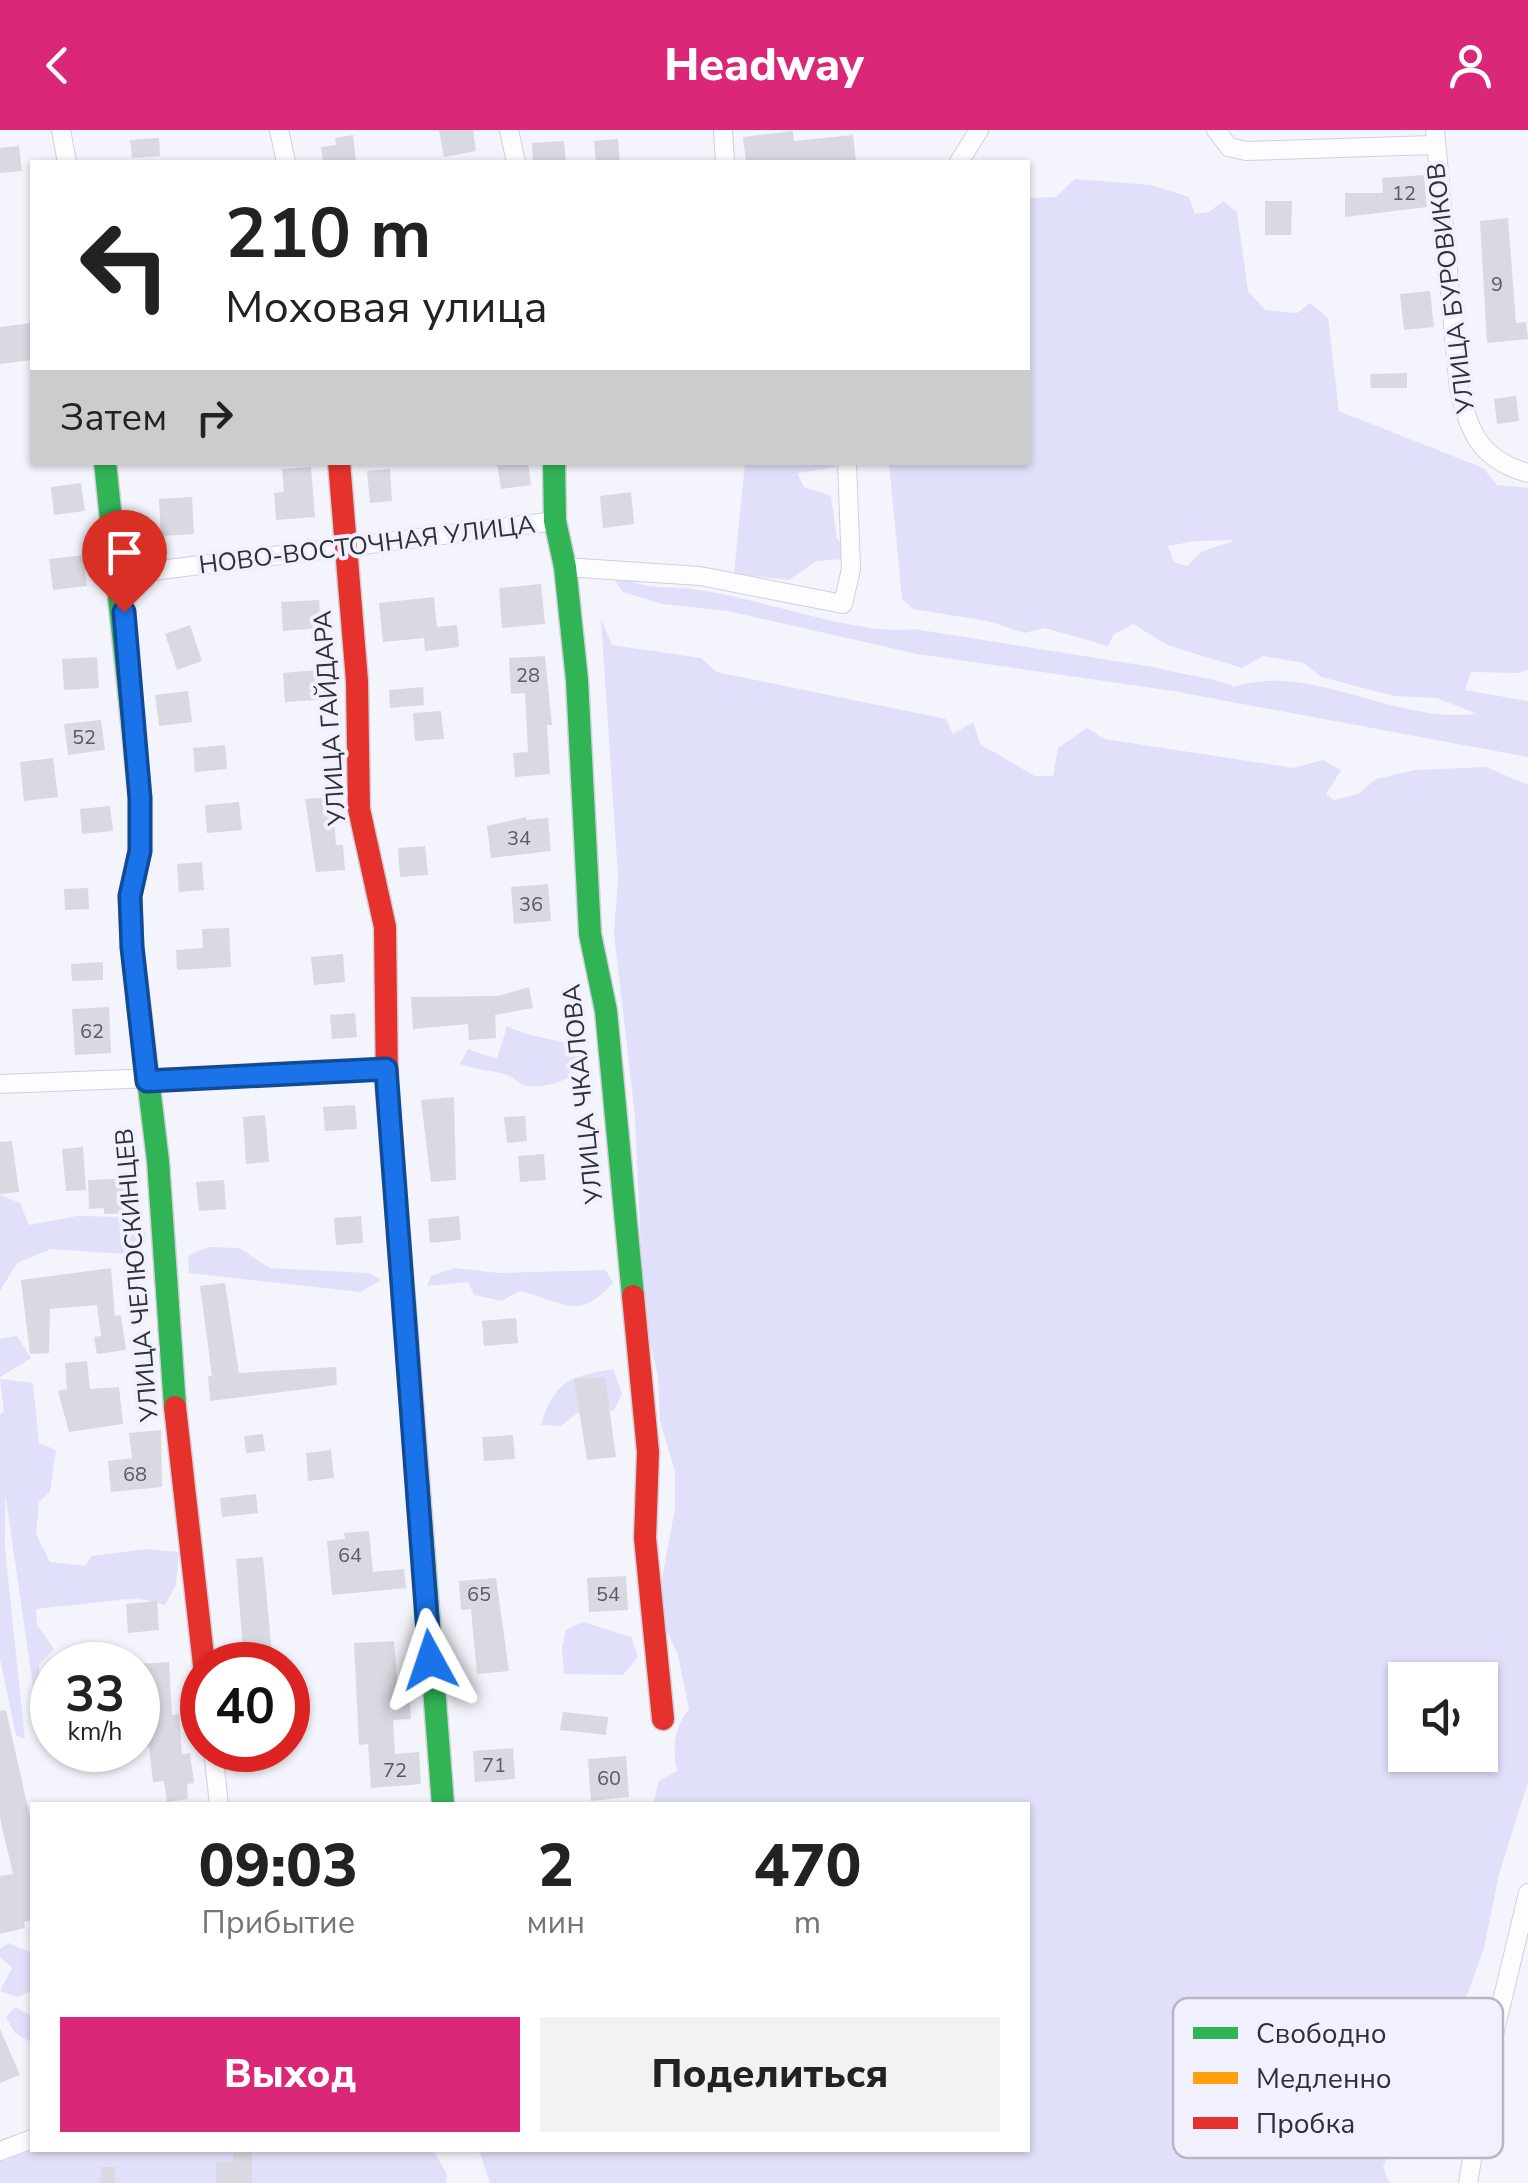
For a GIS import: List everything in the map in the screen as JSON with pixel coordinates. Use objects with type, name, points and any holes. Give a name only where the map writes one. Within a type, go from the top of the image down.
[{"type":"street","points":[[61,130],[67,160]]},
{"type":"street","points":[[279,130],[286,160]]},
{"type":"street","points":[[509,130],[516,160]]},
{"type":"street","points":[[723,130],[725,160]]},
{"type":"street","points":[[959,160],[979,130]]},
{"type":"street","points":[[1216,130],[1229,147],[1246,151],[1434,137]]},
{"type":"street","name":"УЛИЦА БУРОВИКОВ","points":[[1434,137],[1459,388],[1468,425],[1490,457],[1528,474]]},
{"type":"street","name":"УЛИЦА ЧЕЛЮСКИНЦЕВ","points":[[105,465],[120,575],[140,798],[140,851],[130,896],[158,1161],[172,1380],[201,1642]]},
{"type":"street","name":"УЛИЦА ГАЙДАРА","points":[[339,465],[357,681],[359,809],[385,927],[386,1069],[442,1802]]},
{"type":"street","name":"УЛИЦА ЧКАЛОВА","points":[[554,465],[555,522],[565,567],[577,680],[590,934],[606,1012],[648,1452],[646,1538],[663,1720]]},
{"type":"street","points":[[565,567],[700,576],[843,604],[851,569],[848,465]]},
{"type":"street","name":"НОВО-ВОСТОЧНАЯ УЛИЦА","points":[[120,575],[555,522]]},
{"type":"street","points":[[0,1084],[386,1069]]},
{"type":"street","points":[[215,1772],[219,1802]]},
{"type":"street","points":[[1503,1998],[1528,1893]]},
{"type":"street","points":[[0,2152],[30,2140]]},
{"type":"street","points":[[1468,2183],[1472,2158]]},
{"type":"shaded area","points":[[1075,179],[1151,185],[1189,197],[1195,214],[1209,212],[1223,201],[1237,212],[1248,291],[1265,310],[1297,313],[1310,303],[1328,318],[1339,411],[1483,468],[1497,485],[1528,488],[1528,669],[1519,673],[1471,672],[1465,690],[1528,701],[1528,757],[1173,691],[917,654],[728,611],[662,604],[623,592],[615,581],[624,578],[649,586],[718,593],[835,622],[890,630],[914,629],[1159,668],[1234,687],[1263,681],[1292,682],[1415,710],[1477,714],[1437,698],[1394,696],[1321,677],[1304,663],[1263,656],[1242,668],[1167,645],[1133,624],[1114,634],[1108,646],[1045,628],[1024,633],[988,621],[913,609],[902,599],[889,465],[1030,465],[1030,198],[1056,197]],"holes":[[[1233,541],[1201,552],[1187,566],[1174,562],[1168,546]]]},
{"type":"shaded area","points":[[745,465],[835,465],[797,473],[804,487],[831,496],[837,539],[857,558],[817,561],[789,580],[734,574]]},
{"type":"shaded area","points":[[601,619],[612,645],[701,658],[717,672],[946,719],[953,734],[973,722],[980,744],[1035,776],[1053,776],[1058,748],[1087,728],[1104,739],[1294,768],[1323,760],[1341,770],[1326,794],[1334,800],[1358,794],[1376,779],[1415,770],[1486,767],[1528,785],[1528,1782],[1499,1874],[1484,1948],[1466,1998],[1173,1998],[1173,2158],[1387,2158],[1383,2167],[1389,2183],[490,2183],[480,2152],[1030,2152],[1030,1802],[654,1802],[659,1781],[677,1771],[676,1738],[689,1709],[678,1655],[664,1624],[661,1584],[675,1509],[675,1471],[660,1421],[658,1376],[644,1320],[635,1116],[614,934],[618,877]]},
{"type":"shaded area","points":[[507,1026],[569,1044],[590,1057],[572,1075],[537,1086],[460,1064],[468,1049],[497,1059]]},
{"type":"shaded area","points":[[0,1195],[20,1203],[29,1225],[77,1216],[134,1217],[147,1234],[125,1254],[51,1249],[17,1263],[0,1291]]},
{"type":"shaded area","points":[[208,1247],[239,1248],[270,1268],[369,1273],[381,1280],[360,1292],[189,1273],[188,1256]]},
{"type":"shaded area","points":[[455,1268],[499,1273],[606,1270],[613,1283],[580,1306],[519,1291],[502,1301],[474,1295],[468,1282],[427,1286],[431,1276]]},
{"type":"shaded area","points":[[17,1336],[31,1358],[0,1377],[0,1339]]},
{"type":"shaded area","points":[[613,1369],[622,1394],[614,1411],[585,1407],[561,1426],[541,1425],[552,1398],[566,1383]]},
{"type":"shaded area","points":[[0,1379],[33,1383],[39,1443],[56,1450],[50,1492],[39,1502],[36,1534],[50,1562],[85,1566],[92,1556],[146,1549],[179,1552],[176,1585],[165,1605],[138,1598],[36,1609],[37,1625],[49,1642],[30,1642],[30,1665],[5,1493],[5,1549],[25,1739],[16,1735],[0,1659],[0,1415],[4,1411]]},
{"type":"shaded area","points":[[583,1622],[631,1637],[638,1657],[623,1675],[564,1674],[562,1648],[566,1630]]},
{"type":"shaded area","points":[[9,1943],[30,1952],[30,1992],[17,1997],[0,1991],[12,1968],[0,1957],[0,1949]]},
{"type":"shaded area","points":[[15,2007],[30,2015],[30,2042],[15,2033],[6,2017]]},
{"type":"shaded area","points":[[30,2134],[30,2152],[434,2152],[447,2174],[446,2183],[0,2183],[0,2145]]},
{"type":"building","points":[[439,130],[473,130],[476,151],[444,157]]},
{"type":"building","points":[[793,131],[794,141],[853,135],[856,160],[746,160],[743,137]]},
{"type":"building","points":[[353,135],[356,160],[323,160],[321,147],[336,145],[335,138]]},
{"type":"building","points":[[159,138],[160,156],[132,158],[130,140]]},
{"type":"building","points":[[618,139],[620,160],[596,160],[594,141]]},
{"type":"building","points":[[564,141],[566,160],[533,160],[532,143]]},
{"type":"building","points":[[19,146],[22,171],[0,173],[0,148]]},
{"type":"building","points":[[1424,175],[1427,207],[1345,217],[1345,193],[1383,193],[1382,178]]},
{"type":"building","points":[[1265,201],[1292,201],[1291,235],[1265,235]]},
{"type":"building","points":[[1508,218],[1516,323],[1526,322],[1528,339],[1487,343],[1480,221]]},
{"type":"building","points":[[1430,291],[1434,327],[1404,330],[1400,294]]},
{"type":"building","points":[[30,323],[30,360],[0,364],[0,327]]},
{"type":"building","points":[[1407,373],[1407,388],[1371,388],[1370,374]]},
{"type":"building","points":[[1516,396],[1519,421],[1497,424],[1494,399]]},
{"type":"building","points":[[497,465],[528,465],[531,485],[501,489]]},
{"type":"building","points":[[311,467],[315,517],[276,520],[274,493],[284,492],[282,469]]},
{"type":"building","points":[[390,469],[392,501],[370,503],[367,471]]},
{"type":"building","points":[[81,483],[85,511],[54,515],[51,487]]},
{"type":"building","points":[[631,492],[634,524],[603,528],[600,496]]},
{"type":"building","points":[[192,497],[194,534],[161,536],[159,499]]},
{"type":"building","points":[[83,555],[87,586],[53,590],[49,559]]},
{"type":"building","points":[[541,584],[545,624],[502,628],[499,588]]},
{"type":"building","points":[[434,597],[437,627],[457,625],[459,647],[425,651],[424,638],[383,642],[379,603]]},
{"type":"building","points":[[319,600],[321,628],[283,631],[281,602]]},
{"type":"building","points":[[190,625],[202,661],[177,670],[165,634]]},
{"type":"building","points":[[545,656],[552,725],[547,725],[550,774],[515,777],[513,753],[528,752],[525,693],[511,694],[509,658]]},
{"type":"building","points":[[97,657],[99,688],[64,690],[62,659]]},
{"type":"building","points":[[317,670],[319,700],[285,702],[283,673]]},
{"type":"building","points":[[423,687],[424,705],[390,708],[389,690]]},
{"type":"building","points":[[188,691],[192,722],[159,726],[155,695]]},
{"type":"building","points":[[441,711],[444,739],[415,741],[413,713]]},
{"type":"building","points":[[101,720],[105,750],[68,755],[64,724]]},
{"type":"building","points":[[225,745],[227,769],[195,772],[193,748]]},
{"type":"building","points":[[53,758],[58,797],[24,801],[20,762]]},
{"type":"building","points":[[332,797],[336,845],[343,845],[345,870],[316,872],[305,799]]},
{"type":"building","points":[[239,802],[242,830],[207,833],[205,805]]},
{"type":"building","points":[[110,806],[113,831],[82,834],[80,809]]},
{"type":"building","points":[[526,817],[548,818],[551,851],[491,858],[487,826]]},
{"type":"building","points":[[425,846],[428,875],[400,877],[398,848]]},
{"type":"building","points":[[202,862],[204,890],[179,892],[177,864]]},
{"type":"building","points":[[548,884],[551,921],[514,924],[511,887]]},
{"type":"building","points":[[88,888],[89,909],[65,910],[64,889]]},
{"type":"building","points":[[229,928],[231,967],[177,970],[176,950],[203,948],[202,929]]},
{"type":"building","points":[[343,954],[345,982],[314,985],[311,957]]},
{"type":"building","points":[[103,962],[103,980],[72,981],[71,964]]},
{"type":"building","points":[[529,987],[533,1008],[495,1015],[496,1038],[469,1040],[468,1024],[413,1029],[411,997],[498,996]]},
{"type":"building","points":[[109,1007],[111,1053],[75,1055],[72,1009]]},
{"type":"building","points":[[355,1013],[357,1037],[332,1039],[330,1015]]},
{"type":"building","points":[[454,1097],[456,1180],[431,1182],[421,1100]]},
{"type":"building","points":[[355,1105],[357,1129],[325,1131],[323,1107]]},
{"type":"building","points":[[265,1115],[269,1162],[246,1164],[243,1117]]},
{"type":"building","points":[[525,1116],[527,1141],[507,1143],[504,1117]]},
{"type":"building","points":[[12,1141],[19,1192],[0,1194],[0,1142]]},
{"type":"building","points":[[83,1147],[86,1190],[66,1191],[62,1149]]},
{"type":"building","points":[[544,1154],[546,1180],[520,1182],[518,1156]]},
{"type":"building","points":[[133,1178],[135,1213],[104,1214],[104,1208],[89,1209],[88,1180]]},
{"type":"building","points":[[224,1180],[226,1209],[199,1211],[196,1182]]},
{"type":"building","points":[[361,1216],[363,1243],[336,1245],[334,1218]]},
{"type":"building","points":[[459,1216],[461,1240],[430,1243],[428,1219]]},
{"type":"building","points":[[111,1268],[115,1316],[121,1315],[126,1350],[97,1354],[94,1337],[101,1336],[97,1305],[50,1309],[49,1353],[30,1354],[21,1280]]},
{"type":"building","points":[[225,1283],[239,1373],[336,1367],[337,1385],[210,1401],[208,1376],[212,1376],[200,1286]]},
{"type":"building","points":[[516,1318],[518,1343],[484,1346],[482,1321]]},
{"type":"building","points":[[87,1361],[90,1389],[119,1387],[123,1424],[69,1432],[58,1391],[67,1389],[65,1363]]},
{"type":"building","points":[[605,1377],[616,1457],[587,1460],[574,1379]]},
{"type":"building","points":[[161,1430],[162,1487],[111,1492],[108,1461],[132,1458],[129,1433]]},
{"type":"building","points":[[263,1434],[265,1451],[246,1453],[244,1436]]},
{"type":"building","points":[[513,1435],[515,1459],[484,1461],[482,1437]]},
{"type":"building","points":[[331,1450],[334,1478],[308,1481],[306,1453]]},
{"type":"building","points":[[256,1494],[258,1513],[222,1517],[220,1498]]},
{"type":"building","points":[[369,1531],[373,1572],[404,1569],[406,1588],[332,1595],[327,1541],[345,1539],[344,1533]]},
{"type":"building","points":[[263,1557],[271,1642],[242,1642],[236,1559]]},
{"type":"building","points":[[626,1576],[628,1610],[589,1612],[587,1578]]},
{"type":"building","points":[[496,1578],[509,1671],[477,1674],[471,1609],[461,1610],[459,1581]]},
{"type":"building","points":[[157,1601],[159,1630],[128,1633],[126,1604]]},
{"type":"building","points":[[394,1641],[399,1703],[410,1702],[411,1719],[393,1720],[395,1754],[419,1752],[421,1784],[371,1788],[368,1744],[359,1745],[354,1643]]},
{"type":"building","points":[[169,1662],[172,1715],[179,1714],[180,1772],[193,1772],[194,1783],[187,1784],[188,1799],[167,1802],[164,1781],[153,1782],[152,1772],[160,1772],[160,1663]]},
{"type":"building","points":[[6,1710],[30,1817],[30,1920],[24,1922],[25,1928],[0,1934],[0,1876],[13,1874],[0,1818],[0,1711]]},
{"type":"building","points":[[563,1712],[608,1717],[606,1735],[560,1730]]},
{"type":"building","points":[[513,1748],[515,1779],[475,1782],[473,1751]]},
{"type":"building","points":[[626,1756],[629,1797],[591,1801],[588,1759]]},
{"type":"building","points":[[0,2029],[20,2075],[0,2083]]},
{"type":"building","points":[[233,2152],[252,2152],[252,2183],[216,2183],[216,2162],[233,2162]]},
{"type":"building","points":[[101,2167],[115,2167],[115,2183],[100,2183]]},
{"type":"traffic: fast","points":[[105,465],[140,798],[140,851],[130,896],[132,947],[158,1161],[175,1407]]},
{"type":"traffic: fast","points":[[554,465],[555,521],[565,567],[577,680],[590,934],[606,1011],[633,1296]]},
{"type":"traffic: fast","points":[[418,1479],[443,1802]]},
{"type":"traffic: slow","points":[[387,1087],[418,1479]]},
{"type":"traffic: jam","points":[[339,465],[357,681],[359,809],[385,927],[387,1087]]},
{"type":"traffic: jam","points":[[633,1296],[648,1452],[645,1538],[663,1719]]},
{"type":"traffic: jam","points":[[175,1407],[201,1642]]},
{"type":"route","points":[[124,612],[140,798],[140,851],[130,896],[132,947],[147,1081],[386,1069],[430,1660]]}]
